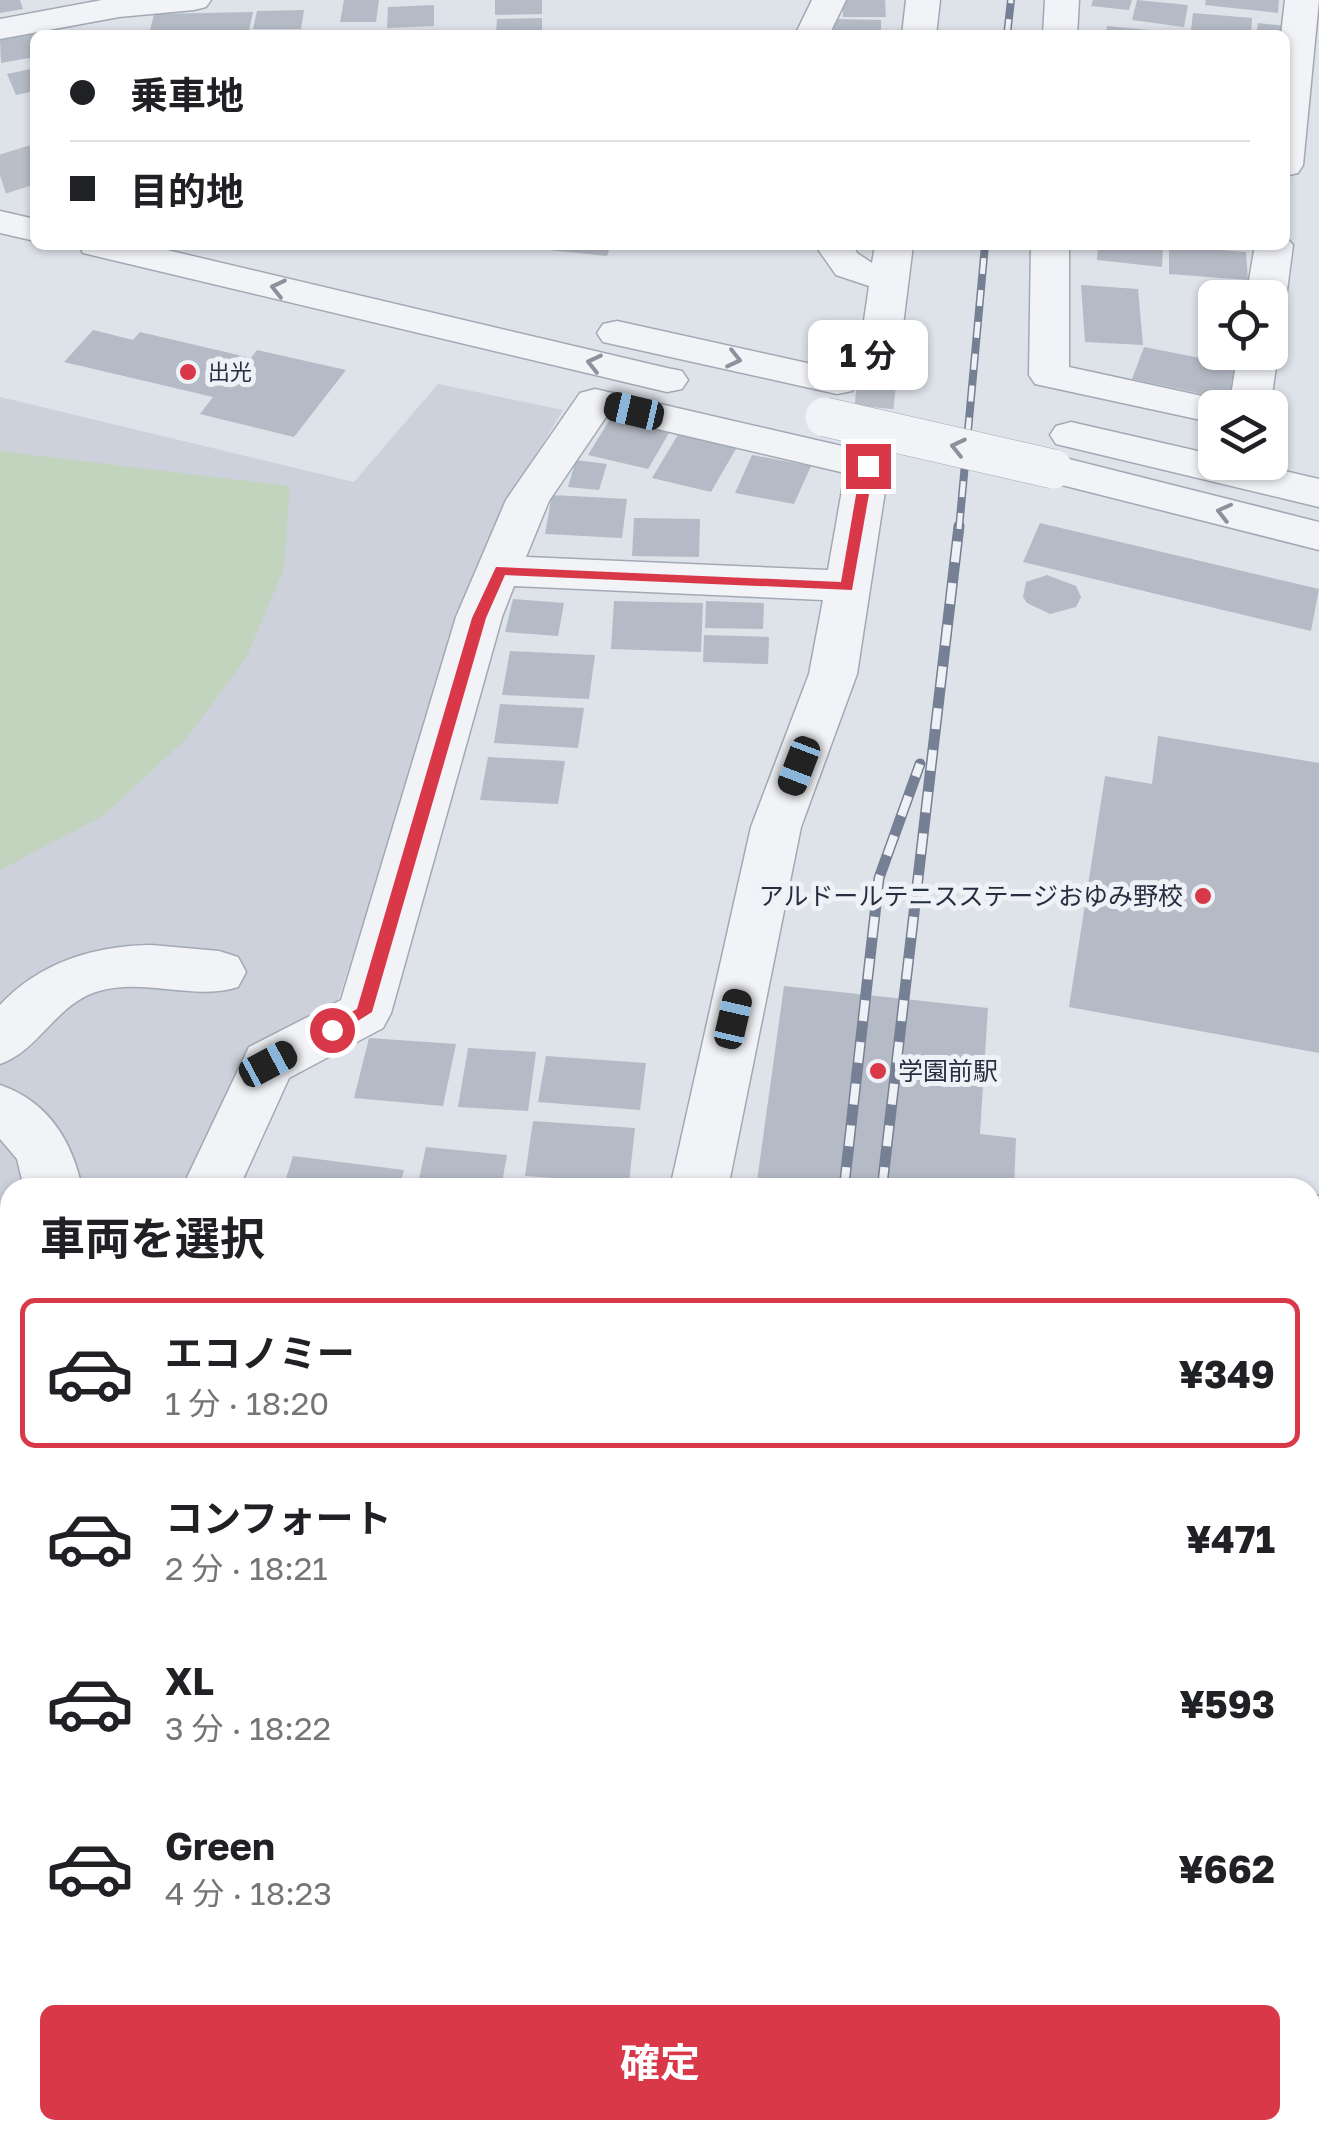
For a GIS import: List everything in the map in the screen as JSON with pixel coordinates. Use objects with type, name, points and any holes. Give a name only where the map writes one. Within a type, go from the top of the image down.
[{"type":"street","points":[[0,29],[62,8],[194,0]]},
{"type":"street","points":[[814,30],[829,0]]},
{"type":"street","points":[[920,30],[923,0]]},
{"type":"street","points":[[1060,30],[1062,0]]},
{"type":"street","points":[[1291,182],[1302,0]]},
{"type":"street","points":[[0,193],[30,200]]},
{"type":"street","points":[[0,222],[30,229]]},
{"type":"street","points":[[122,250],[1054,450],[1319,493]]},
{"type":"street","points":[[248,250],[831,400]]},
{"type":"street","points":[[836,250],[862,276],[892,262]]},
{"type":"street","points":[[1050,250],[1048,375],[1198,406]]},
{"type":"street","points":[[1269,280],[1273,250]]},
{"type":"street","points":[[881,340],[892,262]]},
{"type":"street","points":[[215,1178],[268,1064],[364,1012],[479,618],[528,500],[596,402],[868,466],[834,674],[776,827],[701,1178]]},
{"type":"street","points":[[1054,450],[1319,536]]},
{"type":"street","points":[[500,570],[847,586]]},
{"type":"street","points":[[0,1042],[49,989],[92,972],[135,963],[219,972]]},
{"type":"street","points":[[0,1108],[22,1121],[49,1161],[52,1178]]},
{"type":"shaded area","points":[[438,384],[563,410],[496,522],[335,1009],[237,1067],[193,1178],[0,1178],[0,397],[354,482]]},
{"type":"green space","points":[[0,451],[290,486],[284,569],[246,658],[187,738],[103,816],[0,870]]},
{"type":"building","points":[[0,0],[20,0],[23,9],[0,13]]},
{"type":"building","points":[[344,0],[379,0],[376,22],[340,22]]},
{"type":"building","points":[[495,0],[542,0],[542,14],[495,15]]},
{"type":"building","points":[[843,0],[885,0],[886,17],[843,17]]},
{"type":"building","points":[[1093,0],[1132,0],[1129,10],[1091,6]]},
{"type":"building","points":[[1137,0],[1188,5],[1184,27],[1132,20]]},
{"type":"building","points":[[1206,0],[1279,0],[1278,13],[1205,5]]},
{"type":"building","points":[[434,5],[434,26],[387,28],[388,7]]},
{"type":"building","points":[[304,10],[301,29],[253,29],[257,11]]},
{"type":"building","points":[[253,12],[249,30],[150,30],[154,14]]},
{"type":"building","points":[[1193,13],[1252,18],[1251,30],[1191,30]]},
{"type":"building","points":[[542,18],[542,30],[496,30],[497,19]]},
{"type":"building","points":[[834,19],[881,20],[881,30],[834,30]]},
{"type":"building","points":[[1258,23],[1287,26],[1287,30],[1257,30]]},
{"type":"building","points":[[1107,26],[1149,30],[1107,30]]},
{"type":"building","points":[[30,35],[30,58],[1,63],[0,40]]},
{"type":"building","points":[[30,69],[30,92],[16,95],[7,74]]},
{"type":"building","points":[[549,250],[609,250],[607,256]]},
{"type":"building","points":[[1098,250],[1163,250],[1162,267],[1097,260]]},
{"type":"building","points":[[1169,250],[1246,252],[1248,280],[1169,274]]},
{"type":"building","points":[[1081,285],[1138,289],[1143,345],[1085,342]]},
{"type":"building","points":[[93,330],[133,340],[140,332],[251,358],[257,350],[346,370],[294,437],[200,414],[213,397],[64,362]]},
{"type":"building","points":[[1144,347],[1198,358],[1198,370],[1240,370],[1234,390],[1198,393],[1132,379]]},
{"type":"building","points":[[610,419],[669,433],[648,469],[588,455]]},
{"type":"building","points":[[679,433],[737,447],[711,492],[652,478]]},
{"type":"building","points":[[752,455],[811,466],[794,504],[735,493]]},
{"type":"building","points":[[576,460],[607,464],[599,490],[568,487]]},
{"type":"building","points":[[552,495],[627,499],[622,538],[545,534]]},
{"type":"building","points":[[634,518],[700,519],[699,557],[632,556]]},
{"type":"building","points":[[1040,523],[1319,589],[1311,631],[1023,562]]},
{"type":"building","points":[[1047,575],[1076,586],[1081,597],[1076,607],[1050,614],[1027,603],[1023,597],[1026,582]]},
{"type":"building","points":[[513,599],[564,603],[558,636],[505,632]]},
{"type":"building","points":[[614,601],[703,603],[701,652],[611,649]]},
{"type":"building","points":[[706,601],[764,603],[763,629],[705,628]]},
{"type":"building","points":[[704,635],[769,637],[768,664],[703,662]]},
{"type":"building","points":[[510,651],[595,655],[589,699],[502,695]]},
{"type":"building","points":[[500,704],[584,708],[578,748],[494,743]]},
{"type":"building","name":"アルドールテニスステージおゆみ野校","points":[[1158,736],[1319,763],[1319,1053],[1069,1007],[1105,776],[1152,784]]},
{"type":"building","points":[[488,757],[565,761],[558,804],[480,800]]},
{"type":"building","name":"学園前駅","points":[[784,986],[988,1008],[980,1134],[1016,1138],[1014,1178],[757,1178]]},
{"type":"building","points":[[369,1038],[456,1044],[443,1106],[354,1098]]},
{"type":"building","points":[[468,1048],[536,1052],[528,1111],[458,1107]]},
{"type":"building","points":[[546,1056],[646,1063],[640,1110],[538,1102]]},
{"type":"building","points":[[533,1121],[635,1128],[630,1178],[525,1176]]},
{"type":"building","points":[[426,1147],[507,1155],[503,1178],[419,1178]]},
{"type":"building","points":[[293,1156],[404,1170],[402,1178],[286,1178]]},
{"type":"tunnel","points":[[0,175],[30,166]]},
{"type":"tunnel","points":[[868,465],[881,341]]},
{"type":"railway","points":[[1008,30],[1011,0]]},
{"type":"railway","points":[[959,529],[985,250]]},
{"type":"railway","points":[[883,1178],[959,526]]},
{"type":"railway","points":[[845,1178],[879,878],[920,764]]},
{"type":"place","name":"出光","points":[[188,372]]},
{"type":"place","name":"アルドールテニスステージおゆみ野校","points":[[1203,896]]},
{"type":"place","name":"学園前駅","points":[[878,1071]]},
{"type":"route","points":[[332,1030],[364,1012],[479,618],[500,570],[847,586],[868,466]]}]
